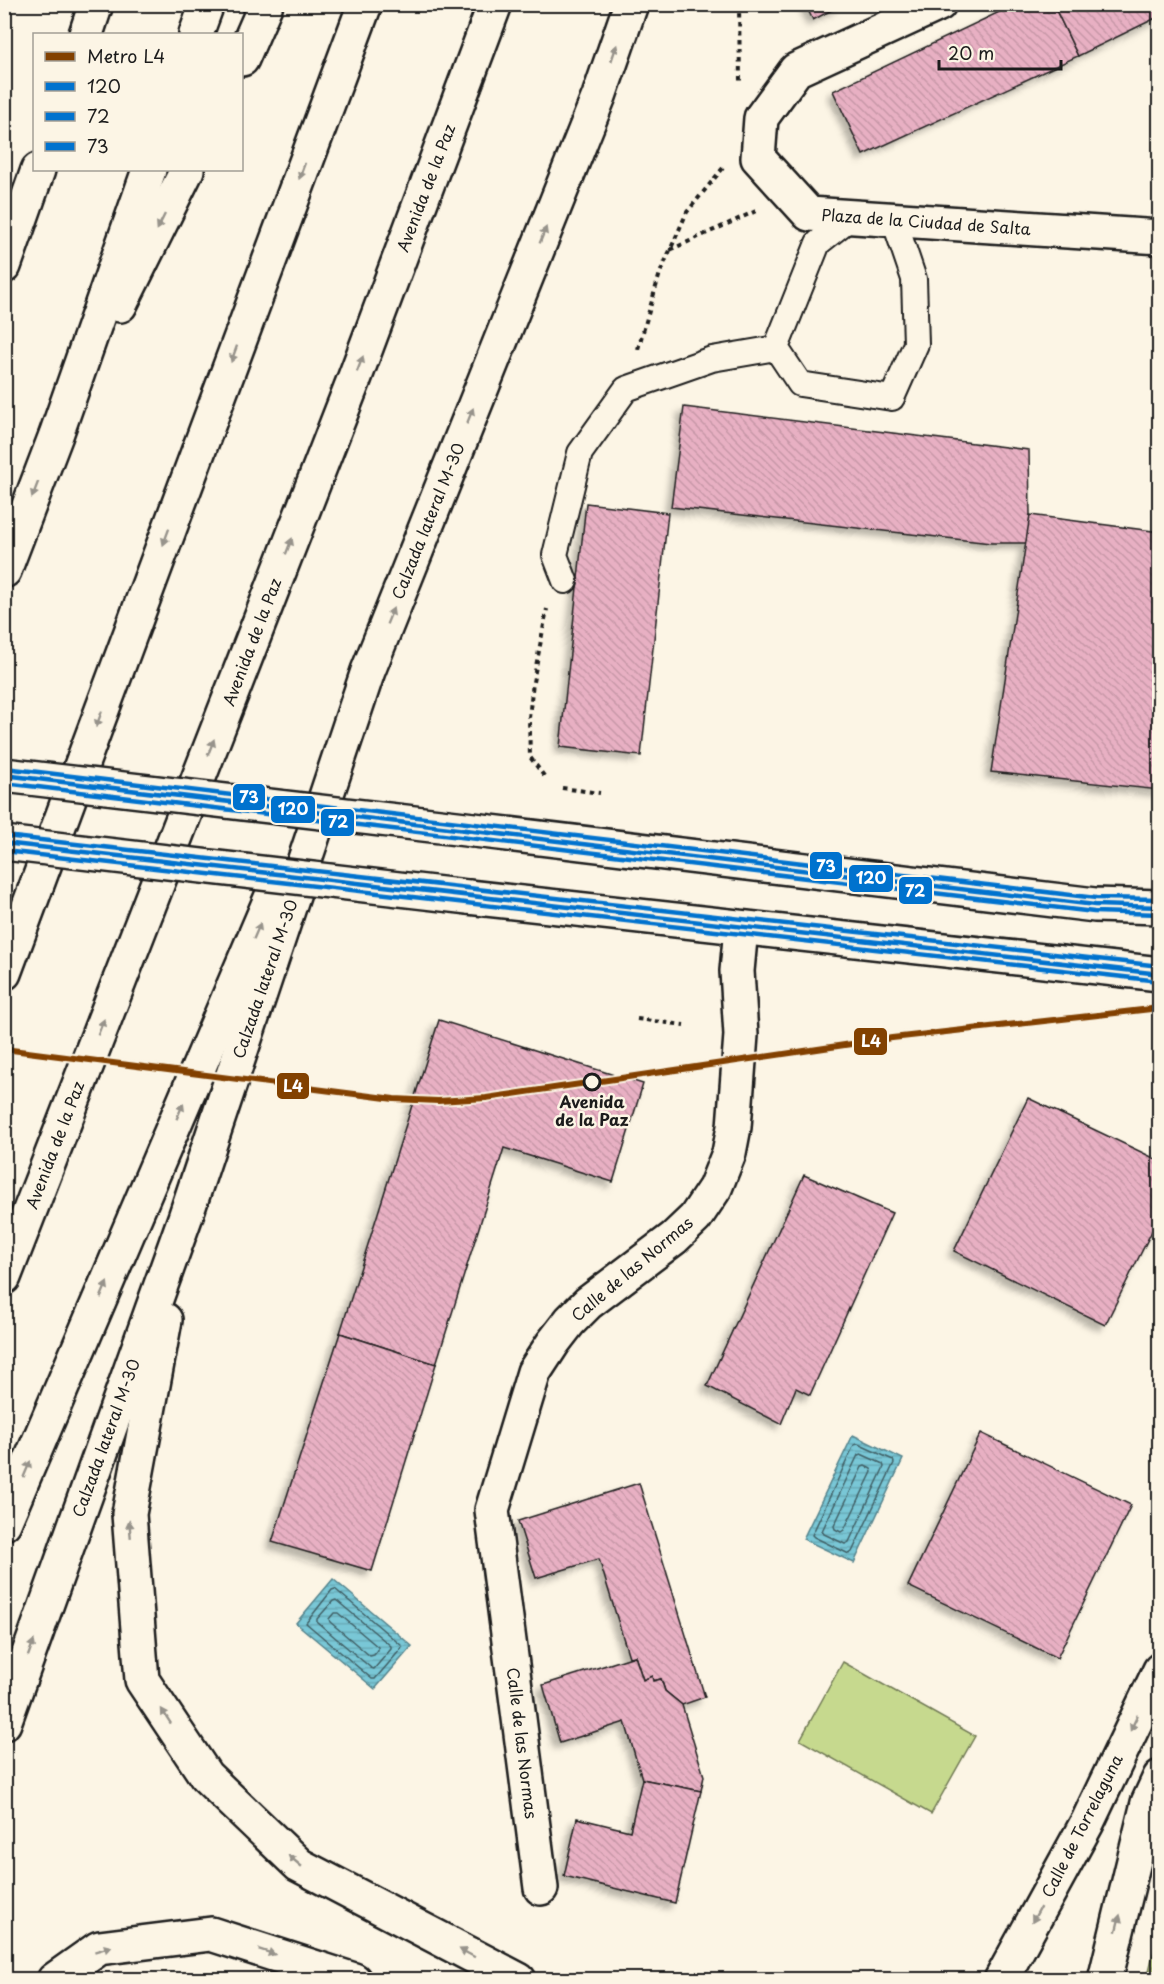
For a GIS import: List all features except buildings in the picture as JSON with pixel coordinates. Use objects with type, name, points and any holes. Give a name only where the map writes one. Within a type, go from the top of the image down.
[{"type":"main road","points":[[86,33],[96,4]]},
{"type":"main road","points":[[196,33],[207,4]]},
{"type":"main road","points":[[243,57],[266,4]]},
{"type":"main road","points":[[323,116],[350,4]]},
{"type":"main road","points":[[4,973],[365,4]]},
{"type":"main road","name":"Avenida de la Paz","points":[[4,1277],[355,377],[495,4]]},
{"type":"main road","name":"Calzada lateral M-30","points":[[4,1723],[185,1218],[368,670],[599,96],[631,4]]},
{"type":"main road","name":"Plaza de la Ciudad de Salta","points":[[939,4],[796,70],[761,118],[758,158],[809,214],[1160,237]]},
{"type":"main road","points":[[4,266],[38,171]]},
{"type":"main road","points":[[4,572],[56,435],[149,171]]},
{"type":"main road","points":[[56,435],[187,171]]},
{"type":"main road","points":[[4,1523],[368,670]]},
{"type":"main road","points":[[4,775],[1095,905],[1160,907]]},
{"type":"main road","points":[[4,843],[1160,974]]},
{"type":"main road","name":"Calle de las Normas","points":[[541,1888],[492,1510],[534,1372],[553,1342],[588,1303],[674,1238],[695,1218],[715,1188],[729,1153],[734,1127],[741,1035],[737,971],[741,928]]},
{"type":"main road","points":[[185,1218],[129,1514],[142,1680],[206,1776],[298,1865],[519,1980]]},
{"type":"main road","name":"Calle de Torrelaguna","points":[[1001,1980],[1087,1823],[1160,1670]]},
{"type":"main road","points":[[1105,1980],[1148,1803],[1160,1777]]},
{"type":"main road","points":[[54,1980],[99,1948],[212,1934],[354,1980]]},
{"type":"lane","points":[[776,348],[818,243],[851,217]]},
{"type":"lane","points":[[776,348],[800,384],[892,398],[916,344],[914,279],[894,220]]},
{"type":"lane","points":[[565,581],[555,555],[580,453],[626,389],[712,359],[776,348]]},
{"type":"path","points":[[739,4],[740,90]]},
{"type":"path","points":[[626,389],[660,273],[670,250],[687,212],[726,162]]},
{"type":"path","points":[[670,250],[792,195]]},
{"type":"path","points":[[537,665],[529,718],[530,757],[544,776]]},
{"type":"path","points":[[562,788],[600,794]]},
{"type":"path","points":[[637,1019],[684,1025]]},
{"type":"green space","points":[[843,1662],[975,1736],[931,1814],[800,1740]]},
{"type":"green space","points":[[1159,1930],[1159,1979],[1147,1979]]},
{"type":"water","points":[[853,1435],[903,1459],[854,1563],[803,1539]]},
{"type":"water","points":[[333,1579],[412,1646],[375,1689],[296,1623]]},
{"type":"metro line","name":"L4","points":[[4,1049],[394,1099],[438,1101],[486,1098],[892,1038],[1160,1008]]},
{"type":"transit line","name":"73","points":[[5,768],[1096,898],[1160,899]]},
{"type":"transit line","name":"120","points":[[4,775],[1095,905],[1160,907]]},
{"type":"transit line","name":"72","points":[[4,783],[1094,912],[1160,914]]},
{"type":"transit line","name":"73","points":[[5,836],[1160,966]]},
{"type":"transit line","name":"120","points":[[4,843],[1160,974]]},
{"type":"transit line","name":"72","points":[[4,851],[1159,981]]},
{"type":"place","name":"Avenida de la Paz","points":[[592,1082]]}]
